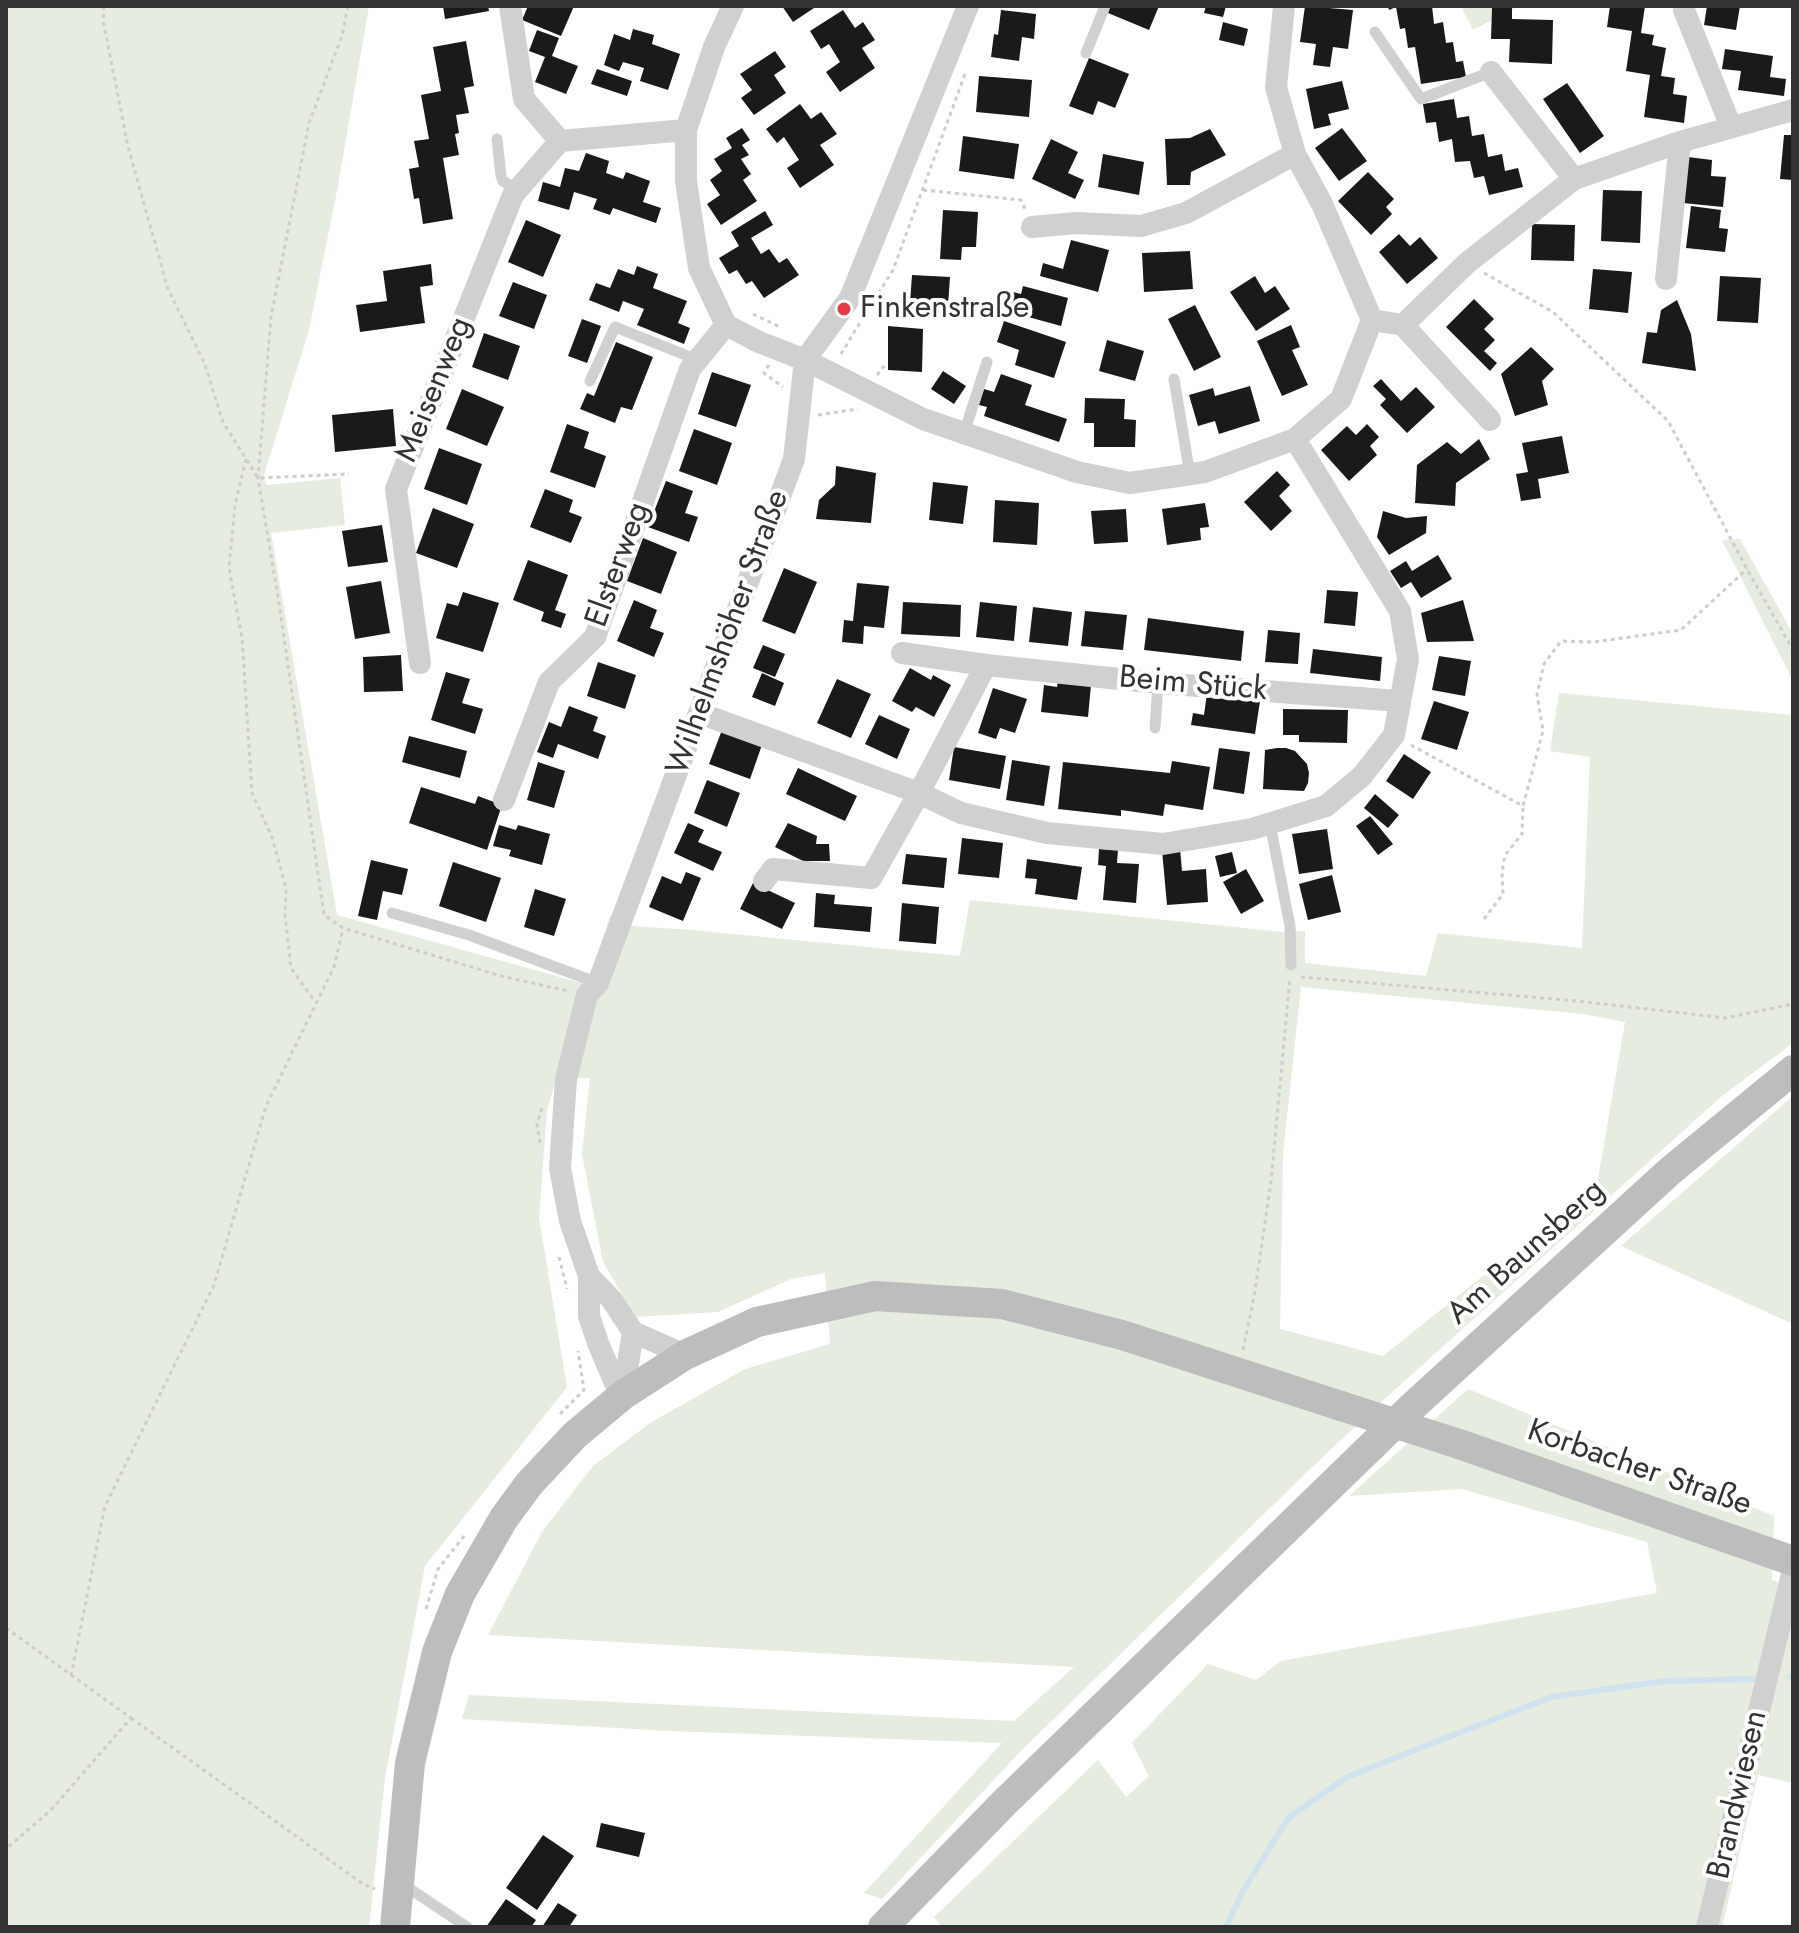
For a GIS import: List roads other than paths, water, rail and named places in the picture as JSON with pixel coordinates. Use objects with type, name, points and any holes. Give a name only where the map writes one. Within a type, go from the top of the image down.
[{"type":"street","points":[[510,6],[524,99],[560,141],[686,130]]},
{"type":"street","points":[[733,6],[714,47],[686,130],[686,181],[699,268],[726,325],[805,360],[923,419],[1077,472],[1130,483],[1205,472],[1295,439],[1341,399],[1372,320],[1322,204],[1295,154],[1276,87],[1284,6]]},
{"type":"street","name":"Wilhelmshöher Straße","points":[[623,1395],[615,1383],[589,1316],[589,1276],[570,1221],[560,1168],[566,1079],[587,995],[598,983],[794,459],[805,360],[850,298],[968,6]]},
{"type":"street","points":[[1684,10],[1731,127]]},
{"type":"street","points":[[1491,72],[1574,179]]},
{"type":"street","points":[[1403,325],[1467,263],[1574,179],[1680,142],[1793,110]]},
{"type":"street","name":"Meisenweg","points":[[420,663],[396,489],[513,195],[560,141]]},
{"type":"street","points":[[1666,279],[1680,142]]},
{"type":"street","points":[[1032,227],[1076,223],[1141,226],[1186,213],[1295,154]]},
{"type":"street","points":[[1372,320],[1403,325],[1490,420]]},
{"type":"street","name":"Elsterweg","points":[[504,800],[549,682],[595,637],[690,369],[726,325]]},
{"type":"street","points":[[699,713],[919,793],[961,813],[1047,833],[1163,844],[1252,829],[1326,806],[1362,776],[1394,735],[1408,659],[1400,611],[1295,439]]},
{"type":"street","name":"Beim Stück","points":[[902,653],[1158,683],[1399,701]]},
{"type":"street","points":[[764,881],[773,869],[871,878],[986,665]]},
{"type":"street","name":"Am Baunsberg","points":[[883,1927],[1004,1803],[1412,1407],[1670,1171],[1793,1070]]},
{"type":"street","name":"Wilhelmshöher Straße","points":[[589,1276],[612,1300],[633,1332]]},
{"type":"street","name":"Korbacher Straße","points":[[395,1927],[410,1763],[437,1652],[460,1594],[504,1518],[529,1484],[575,1435],[623,1395],[685,1355],[757,1322],[875,1296],[1002,1304],[1122,1335],[1462,1445],[1793,1561]]},
{"type":"street","points":[[623,1395],[633,1332],[685,1355]]},
{"type":"street","name":"Brandwiesen","points":[[1707,1927],[1793,1570]]},
{"type":"lane","points":[[1086,53],[1105,6]]},
{"type":"lane","points":[[1375,32],[1421,99],[1491,72]]},
{"type":"lane","points":[[497,139],[503,181],[518,190]]},
{"type":"lane","points":[[590,381],[615,327],[698,360]]},
{"type":"lane","points":[[964,433],[987,362]]},
{"type":"lane","points":[[1174,379],[1190,475]]},
{"type":"lane","points":[[1155,728],[1158,683]]},
{"type":"lane","points":[[1270,824],[1290,926],[1291,965]]},
{"type":"lane","points":[[392,913],[469,935],[598,983]]},
{"type":"lane","points":[[399,1890],[467,1927]]},
{"type":"waterway","points":[[1226,1927],[1243,1891],[1289,1817],[1349,1776],[1551,1697],[1665,1681],[1757,1679]]},
{"type":"place","name":"Finkenstraße","points":[[844,309]]}]
